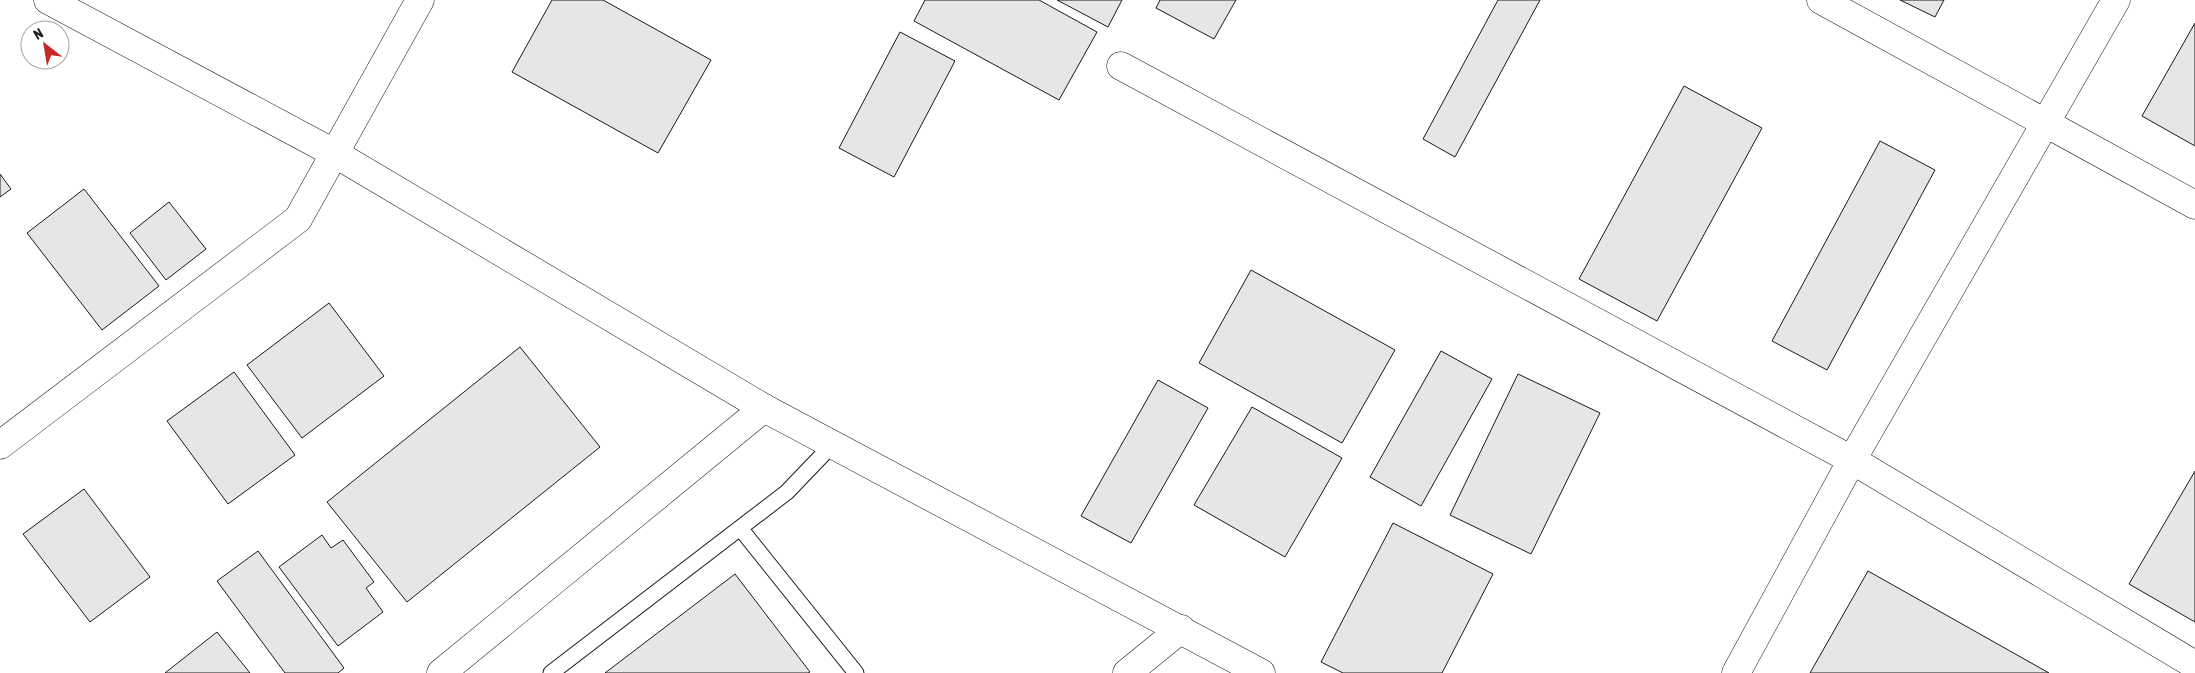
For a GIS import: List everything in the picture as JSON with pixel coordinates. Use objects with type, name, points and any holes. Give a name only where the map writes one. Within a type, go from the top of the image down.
[{"type":"street","points":[[48,0],[334,153],[764,408],[1261,673]]},
{"type":"street","points":[[0,445],[298,219],[420,0]]},
{"type":"street","points":[[1821,0],[1850,7],[2044,124],[2195,205]]},
{"type":"street","points":[[1736,673],[1852,460],[2116,0]]},
{"type":"street","points":[[1122,66],[1852,460],[2195,665]]},
{"type":"street","points":[[441,673],[764,408]]},
{"type":"street","points":[[1126,673],[1181,629]]},
{"type":"lane","points":[[551,673],[787,492],[833,444]]},
{"type":"lane","points":[[740,528],[856,673]]},
{"type":"building","points":[[552,0],[603,0],[711,60],[658,153],[512,72]]},
{"type":"building","points":[[925,0],[1039,0],[1097,32],[1059,100],[914,21]]},
{"type":"building","points":[[1057,0],[1122,0],[1108,27]]},
{"type":"building","points":[[1160,0],[1236,0],[1214,39],[1156,8]]},
{"type":"building","points":[[1498,0],[1540,0],[1455,157],[1423,139]]},
{"type":"building","points":[[1900,0],[1944,0],[1935,17]]},
{"type":"building","points":[[2195,23],[2195,146],[2142,116]]},
{"type":"building","points":[[900,32],[955,61],[894,177],[839,148]]},
{"type":"building","points":[[1684,86],[1762,128],[1657,321],[1579,279]]},
{"type":"building","points":[[1880,141],[1935,170],[1827,370],[1772,341]]},
{"type":"building","points":[[0,174],[11,189],[0,197]]},
{"type":"building","points":[[84,189],[159,286],[102,330],[27,233]]},
{"type":"building","points":[[169,202],[206,249],[166,280],[130,233]]},
{"type":"building","points":[[1251,270],[1395,350],[1342,443],[1199,363]]},
{"type":"building","points":[[329,303],[384,376],[302,438],[247,365]]},
{"type":"building","points":[[520,347],[600,447],[407,602],[327,502]]},
{"type":"building","points":[[1441,351],[1492,379],[1421,506],[1370,477]]},
{"type":"building","points":[[234,372],[295,455],[228,504],[167,421]]},
{"type":"building","points":[[1518,374],[1600,413],[1531,554],[1450,515]]},
{"type":"building","points":[[1158,380],[1208,408],[1131,543],[1081,516]]},
{"type":"building","points":[[1252,407],[1342,458],[1285,557],[1194,505]]},
{"type":"building","points":[[2195,471],[2195,622],[2129,584]]},
{"type":"building","points":[[84,489],[150,577],[90,622],[23,534]]},
{"type":"building","points":[[1393,523],[1493,574],[1442,673],[1343,673],[1321,662]]},
{"type":"building","points":[[322,535],[331,548],[343,540],[374,582],[366,588],[383,612],[338,646],[279,567]]},
{"type":"building","points":[[258,551],[344,668],[338,673],[285,673],[217,581]]},
{"type":"building","points":[[1868,571],[2049,673],[1810,673]]},
{"type":"building","points":[[735,574],[810,672],[605,673]]},
{"type":"building","points":[[217,632],[250,673],[165,673]]}]
